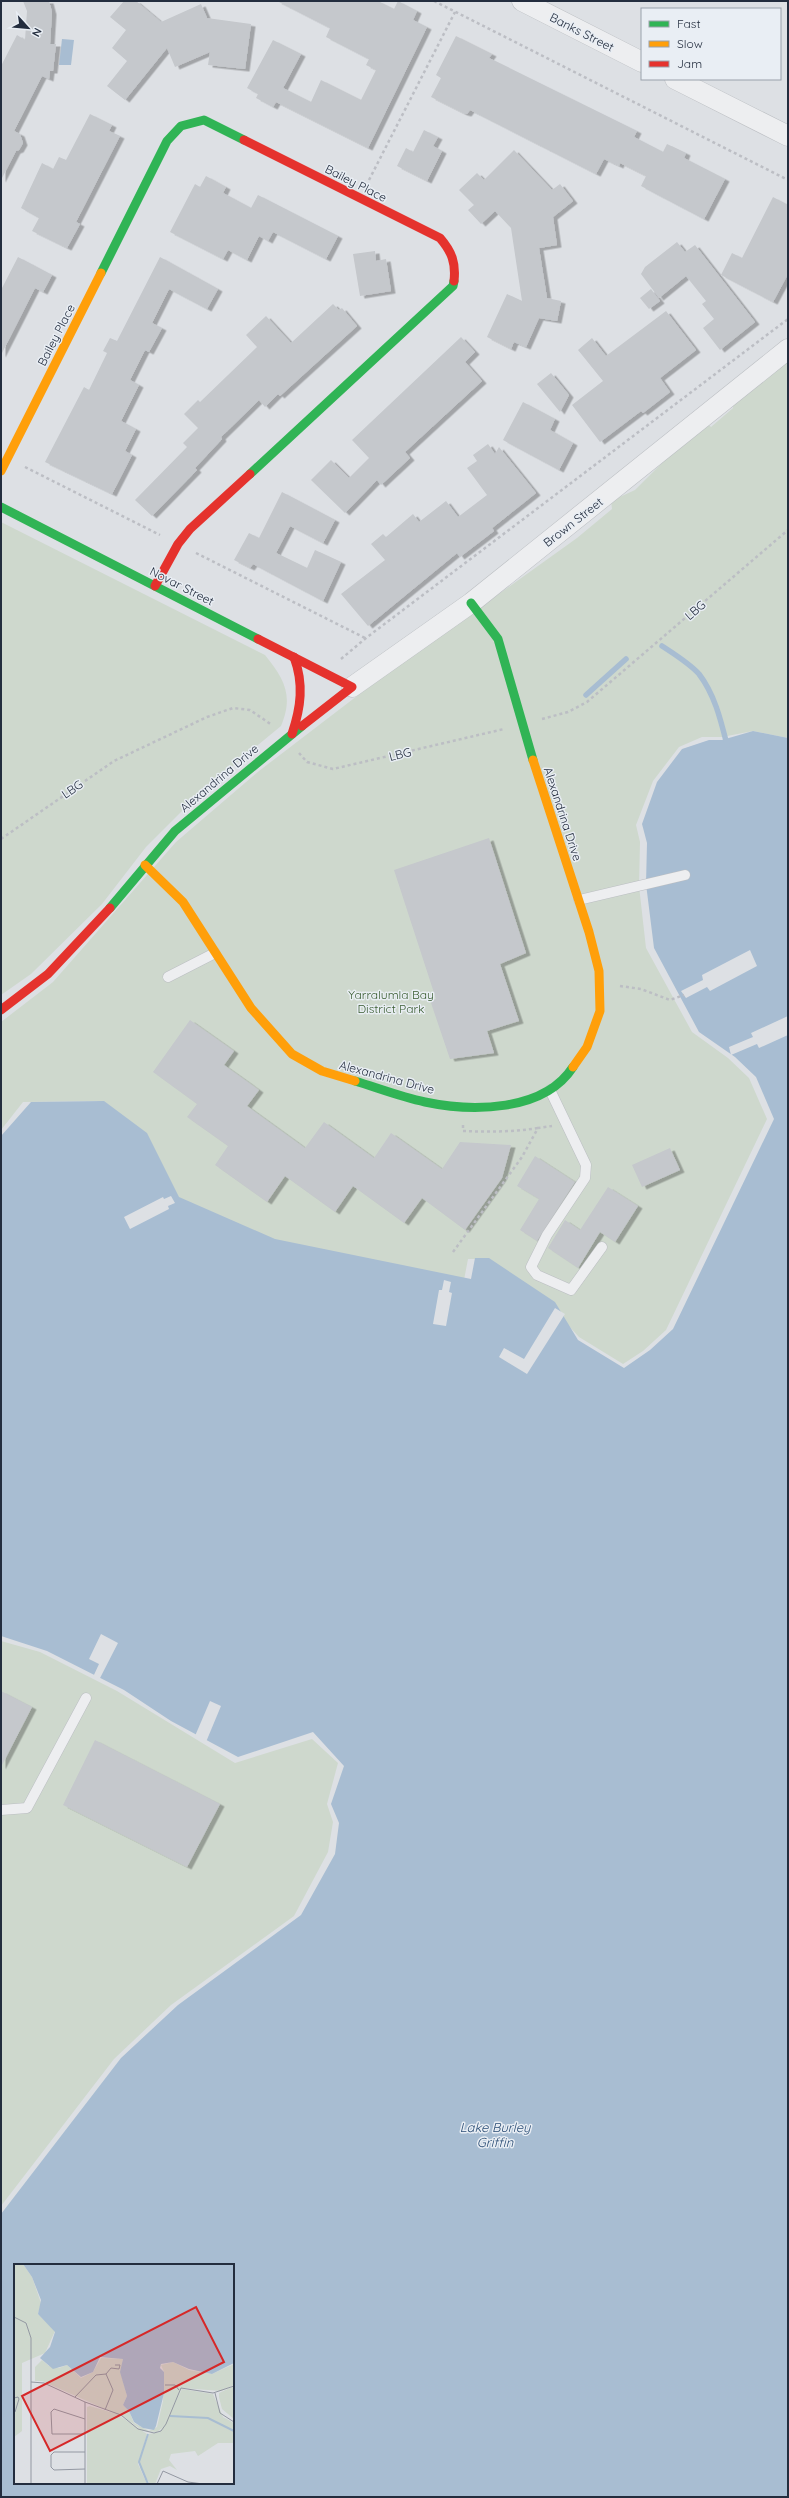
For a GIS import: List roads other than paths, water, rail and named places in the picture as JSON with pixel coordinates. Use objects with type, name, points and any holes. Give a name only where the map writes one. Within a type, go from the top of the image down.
[{"type":"street","name":"Banks Street","points":[[522,1],[641,61]]},
{"type":"street","points":[[677,80],[788,136]]},
{"type":"street","name":"Bailey Place","points":[[1,471],[167,141],[182,126],[204,120],[440,238],[453,252],[456,266],[453,286],[190,529],[178,544],[156,586]]},
{"type":"street","name":"Brown Street","points":[[352,687],[472,603],[788,349]]},
{"type":"street","name":"Novar Street","points":[[1,507],[352,687]]},
{"type":"street","name":"Alexandrina Drive","points":[[145,865],[183,902],[251,1008],[273,1034],[292,1054],[322,1072],[425,1102],[469,1107],[507,1104],[540,1096],[550,1090],[568,1074],[587,1047],[600,1011],[597,965],[579,900],[498,638],[472,603]]},
{"type":"street","points":[[288,737],[301,711],[301,672],[294,657]]},
{"type":"street","name":"Alexandrina Drive","points":[[1,1010],[48,974],[102,917],[175,831],[288,737],[352,687]]},
{"type":"lane","points":[[579,900],[685,875]]},
{"type":"lane","points":[[168,976],[215,953]]},
{"type":"lane","points":[[550,1090],[586,1165],[585,1178],[547,1235],[531,1267],[537,1275],[571,1290],[602,1247]]},
{"type":"lane","points":[[1,1810],[28,1808],[86,1698]]},
{"type":"water","points":[[62,39],[74,40],[71,65],[59,65]]},
{"type":"water","name":"Lake Burley Griffin","points":[[753,731],[788,738],[788,2497],[1,2497],[1,2214],[121,2058],[178,2005],[301,1915],[335,1854],[339,1823],[331,1804],[344,1766],[313,1732],[238,1757],[171,1721],[124,1690],[47,1651],[1,1636],[1,1136],[31,1102],[104,1101],[147,1133],[179,1197],[275,1239],[471,1279],[475,1258],[489,1258],[555,1302],[578,1340],[624,1368],[650,1350],[673,1329],[774,1119],[756,1077],[735,1057],[699,1032],[654,948],[646,884],[647,843],[642,824],[657,782],[682,749],[709,740],[722,740]]},
{"type":"waterway","points":[[662,646],[691,666],[705,682],[717,708],[727,745]]},
{"type":"waterway","points":[[586,695],[626,659]]},
{"type":"park label","name":"Yarralumla Bay District Park","points":[[391,1001]]}]
